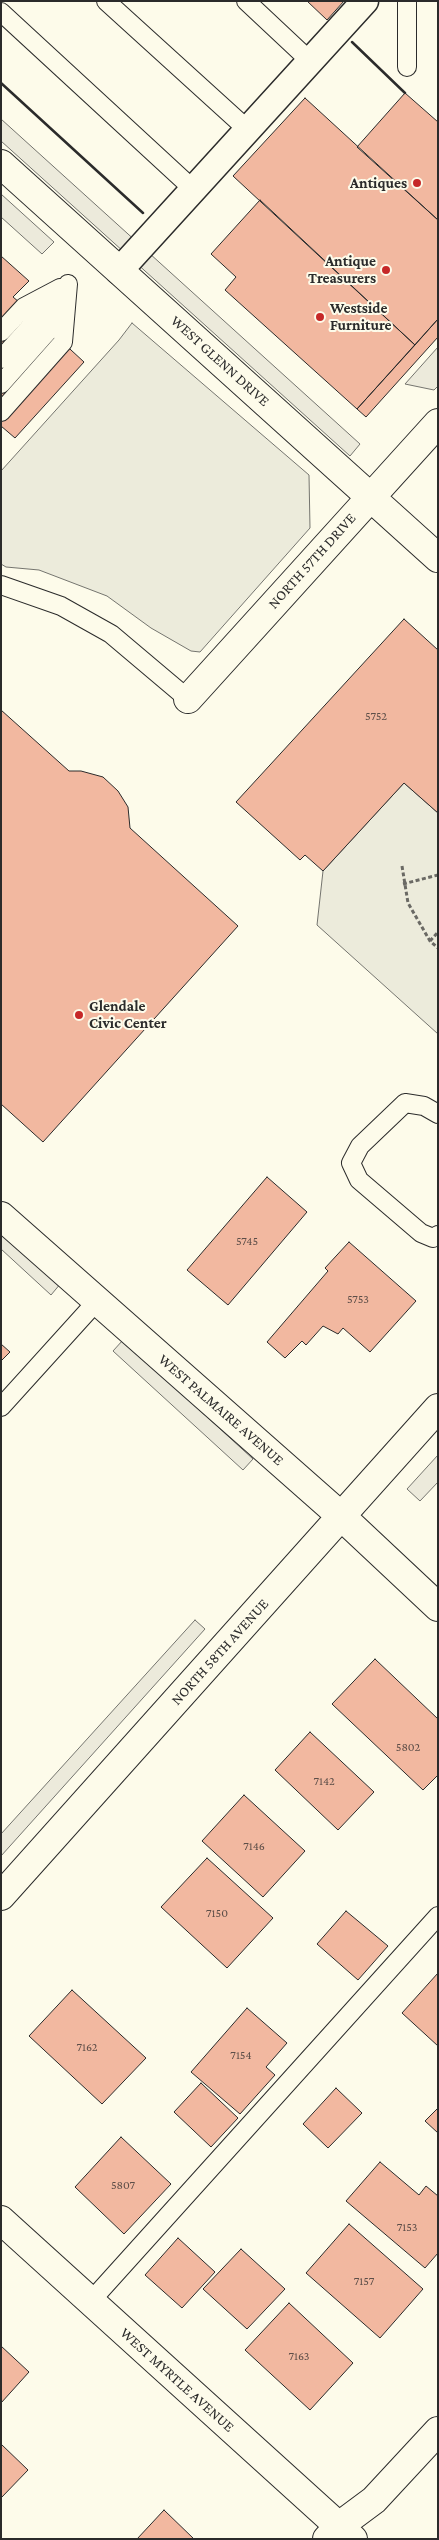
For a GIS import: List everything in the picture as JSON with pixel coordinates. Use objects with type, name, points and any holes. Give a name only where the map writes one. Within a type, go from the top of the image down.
[{"type":"street","points":[[119,271],[365,1]]},
{"type":"street","name":"WEST GLENN DRIVE","points":[[1,164],[438,558]]},
{"type":"street","name":"NORTH 57TH DRIVE","points":[[188,699],[438,423]]},
{"type":"street","name":"WEST PALMAIRE AVENUE","points":[[1,1216],[341,1516],[438,1607]]},
{"type":"street","name":"NORTH 58TH AVENUE","points":[[1,1896],[438,1408]]},
{"type":"street","name":"WEST MYRTLE AVENUE","points":[[1,2220],[340,2534]]},
{"type":"street","points":[[340,2534],[438,2431]]},
{"type":"lane","points":[[106,1],[248,130]]},
{"type":"lane","points":[[246,1],[310,61]]},
{"type":"lane","points":[[407,1],[407,67]]},
{"type":"lane","points":[[1,12],[194,190]]},
{"type":"lane","points":[[1,332],[24,307],[68,284]]},
{"type":"lane","points":[[1,359],[68,284]]},
{"type":"lane","points":[[1,384],[49,330],[68,284]]},
{"type":"lane","points":[[1,412],[63,342],[68,284]]},
{"type":"lane","points":[[1,585],[61,606],[111,634],[188,699]]},
{"type":"lane","points":[[438,1114],[424,1106],[405,1104],[360,1146],[352,1163],[359,1180],[421,1233],[433,1238],[438,1235]]},
{"type":"lane","points":[[1,1406],[97,1301]]},
{"type":"lane","points":[[90,2302],[438,1916]]},
{"type":"path","points":[[402,866],[403,884],[408,903],[430,941],[438,948]]},
{"type":"path","points":[[403,884],[438,875]]},
{"type":"path","points":[[430,941],[438,932]]},
{"type":"shaded area","points":[[1,119],[360,444],[350,456],[1,141]]},
{"type":"shaded area","points":[[1,194],[54,242],[42,254],[1,217]]},
{"type":"shaded area","points":[[132,323],[309,475],[310,528],[200,652],[191,651],[151,628],[107,596],[39,570],[6,567],[1,564],[1,471],[119,340]]},
{"type":"shaded area","points":[[438,347],[438,386],[434,390],[405,384]]},
{"type":"shaded area","points":[[404,783],[438,813],[438,1034],[317,925],[323,871]]},
{"type":"shaded area","points":[[1,1229],[61,1283],[51,1295],[1,1249]]},
{"type":"shaded area","points":[[123,1340],[253,1459],[243,1470],[113,1351]]},
{"type":"shaded area","points":[[438,1455],[438,1482],[420,1501],[407,1489]]},
{"type":"shaded area","points":[[195,1620],[205,1629],[1,1856],[1,1834]]},
{"type":"building","points":[[307,1],[344,1],[327,20]]},
{"type":"building","name":"Antiques","points":[[405,93],[438,122],[438,220],[357,147]]},
{"type":"building","name":"Antique Treasurers","points":[[305,98],[438,220],[438,319],[415,345],[233,176]]},
{"type":"building","name":"Westside Furniture","points":[[260,200],[415,345],[357,409],[225,290],[236,277],[211,254]]},
{"type":"building","points":[[1,256],[29,281],[13,297],[19,302],[1,321]]},
{"type":"building","points":[[19,302],[84,362],[15,438],[1,426],[1,321]]},
{"type":"building","points":[[438,319],[438,337],[366,417],[357,409]]},
{"type":"building","points":[[404,619],[438,650],[438,813],[404,783],[323,871],[305,855],[300,860],[236,802]]},
{"type":"building","name":"Glendale Civic Center","points":[[1,710],[69,771],[81,771],[103,777],[118,791],[128,807],[130,828],[238,926],[43,1142],[1,1104]]},
{"type":"building","points":[[267,1177],[307,1212],[228,1305],[187,1270]]},
{"type":"building","points":[[349,1242],[416,1301],[370,1352],[343,1328],[338,1334],[323,1326],[306,1345],[302,1341],[285,1358],[267,1342],[328,1271],[325,1268]]},
{"type":"building","points":[[1,1344],[10,1352],[1,1361]]},
{"type":"building","points":[[375,1659],[438,1719],[438,1775],[423,1790],[332,1704]]},
{"type":"building","points":[[310,1732],[374,1792],[338,1830],[275,1770]]},
{"type":"building","points":[[244,1795],[305,1851],[263,1897],[202,1841]]},
{"type":"building","points":[[207,1858],[273,1918],[227,1968],[161,1907]]},
{"type":"building","points":[[346,1911],[388,1946],[358,1980],[317,1944]]},
{"type":"building","points":[[438,1973],[438,2046],[402,2013]]},
{"type":"building","points":[[72,1990],[146,2058],[102,2104],[29,2036]]},
{"type":"building","points":[[247,2008],[287,2043],[266,2067],[275,2075],[240,2114],[191,2072]]},
{"type":"building","points":[[201,2083],[238,2118],[211,2147],[174,2112]]},
{"type":"building","points":[[336,2088],[362,2113],[328,2148],[303,2124]]},
{"type":"building","points":[[438,2108],[438,2133],[425,2121]]},
{"type":"building","points":[[121,2137],[171,2184],[124,2234],[75,2187]]},
{"type":"building","points":[[380,2162],[419,2195],[426,2186],[438,2196],[438,2253],[425,2268],[346,2201]]},
{"type":"building","points":[[349,2224],[423,2289],[380,2338],[306,2273]]},
{"type":"building","points":[[178,2238],[215,2272],[182,2308],[145,2275]]},
{"type":"building","points":[[241,2249],[285,2289],[247,2329],[203,2289]]},
{"type":"building","points":[[289,2303],[353,2363],[310,2410],[245,2350]]},
{"type":"building","points":[[1,2346],[29,2372],[1,2403]]},
{"type":"building","points":[[1,2444],[28,2470],[1,2498]]},
{"type":"building","points":[[164,2510],[194,2539],[137,2539]]},
{"type":"wall","points":[[352,42],[405,93]]},
{"type":"wall","points":[[1,83],[143,213]]},
{"type":"place","name":"Antiques","points":[[417,183]]},
{"type":"place","name":"Antique Treasurers","points":[[386,270]]},
{"type":"place","name":"Westside Furniture","points":[[320,317]]},
{"type":"place","name":"Glendale Civic Center","points":[[79,1015]]}]
